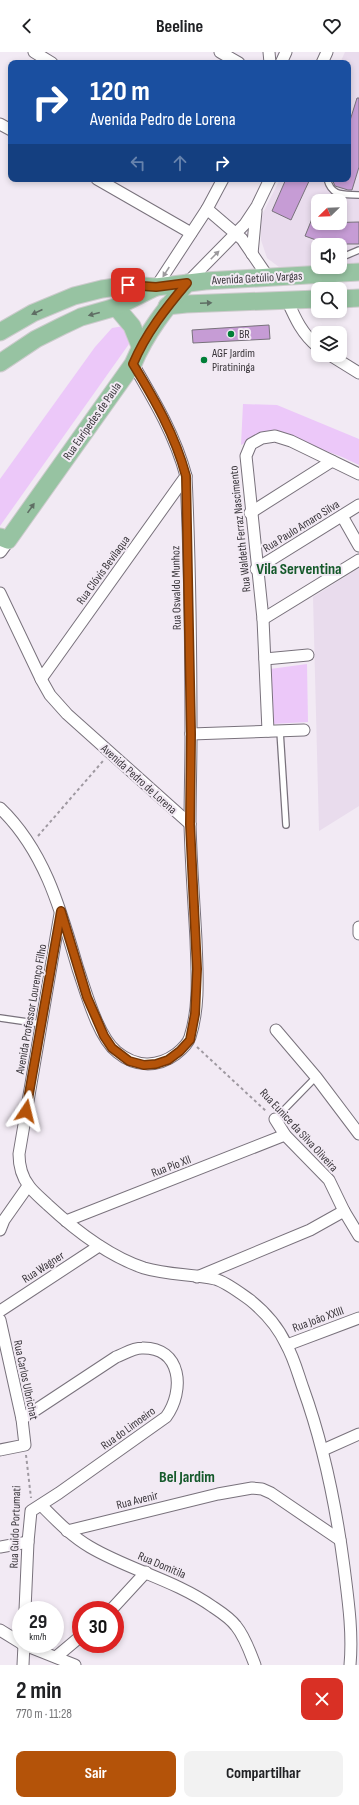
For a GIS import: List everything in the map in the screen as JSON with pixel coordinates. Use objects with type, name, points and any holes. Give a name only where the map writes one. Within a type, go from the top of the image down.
[{"type":"main road","name":"Avenida Getúlio Vargas","points":[[0,332],[33,313],[74,296],[102,289],[128,285],[156,287],[187,283],[268,277],[359,272]]},
{"type":"main road","name":"Rua Eurípedes de Paula","points":[[3,543],[133,364],[140,346],[167,306],[187,283]]},
{"type":"main road","name":"Avenida Getúlio Vargas","points":[[0,363],[36,339],[62,326],[81,317],[116,307],[156,287]]},
{"type":"main road","points":[[347,299],[359,298]]},
{"type":"main road","name":"Avenida Getúlio Vargas","points":[[167,306],[311,299]]},
{"type":"main road","points":[[116,307],[132,326],[140,346]]},
{"type":"street","points":[[34,52],[47,60]]},
{"type":"street","points":[[220,52],[234,60]]},
{"type":"street","points":[[102,182],[191,233]]},
{"type":"street","points":[[156,287],[207,209],[221,182]]},
{"type":"street","name":"Rua Eurípedes de Paula","points":[[187,283],[236,234],[257,206],[269,182]]},
{"type":"street","points":[[252,254],[254,222],[257,206]]},
{"type":"street","points":[[207,209],[236,234],[268,277]]},
{"type":"street","points":[[287,300],[297,325],[311,341]]},
{"type":"street","points":[[341,362],[359,373]]},
{"type":"street","name":"Rua Oswaldo Munhoz","points":[[133,364],[158,407],[175,442],[186,476],[191,734],[190,824]]},
{"type":"street","name":"Rua Waldeth Ferraz Nascimento","points":[[268,731],[262,619],[250,514],[246,456],[251,444],[262,438],[275,436],[291,441],[359,474]]},
{"type":"street","points":[[250,514],[332,461]]},
{"type":"street","name":"Rua Clóvis Bevilaqua","points":[[41,679],[186,476]]},
{"type":"street","name":"Rua Paulo Amaro Silva","points":[[256,569],[359,505]]},
{"type":"street","points":[[342,516],[359,546]]},
{"type":"street","points":[[262,619],[359,560]]},
{"type":"street","name":"Avenida Pedro de Lorena","points":[[0,594],[50,695],[67,714],[190,824]]},
{"type":"street","points":[[265,659],[308,654]]},
{"type":"street","points":[[191,734],[304,730]]},
{"type":"street","points":[[0,808],[14,822],[30,845],[48,877],[61,911],[87,997],[104,1036],[112,1048],[129,1061],[144,1065],[156,1064],[168,1060],[180,1051],[190,1040],[195,1014],[197,969],[190,824]]},
{"type":"street","name":"Avenida Professor Lourenço Filho","points":[[61,911],[19,1154],[22,1174],[28,1186],[66,1221],[99,1246],[123,1260],[146,1268],[169,1274],[216,1280],[249,1300],[262,1311],[278,1329],[287,1345],[314,1418],[323,1450],[340,1540],[350,1610],[350,1665]]},
{"type":"street","points":[[359,927],[359,934]]},
{"type":"street","points":[[276,1030],[316,1077],[359,1134]]},
{"type":"street","name":"Rua Eunice da Silva Oliveira","points":[[275,1120],[285,1135],[329,1180],[344,1211],[359,1236]]},
{"type":"street","name":"Rua Pio XII","points":[[66,1221],[285,1135]]},
{"type":"street","points":[[0,1230],[4,1220],[28,1186]]},
{"type":"street","points":[[196,1277],[310,1230],[344,1211]]},
{"type":"street","name":"Rua Wagner","points":[[0,1311],[99,1246]]},
{"type":"street","name":"Rua João XXIII","points":[[287,1345],[359,1318]]},
{"type":"street","name":"Rua Carlos Ulbrichat","points":[[0,1320],[22,1419],[25,1445]]},
{"type":"street","name":"Rua do Limoeiro","points":[[22,1419],[116,1357],[140,1348],[153,1348],[165,1354],[174,1364],[178,1376],[176,1397],[172,1409],[166,1417],[31,1511]]},
{"type":"street","points":[[323,1450],[359,1434]]},
{"type":"street","points":[[0,1450],[25,1445]]},
{"type":"street","name":"Rua Avenir","points":[[67,1531],[218,1494],[252,1488],[262,1489],[271,1493],[340,1540]]},
{"type":"street","name":"Rua Domitila","points":[[41,1505],[67,1531],[90,1547],[184,1588],[203,1599],[229,1618],[238,1628],[255,1665]]},
{"type":"street","name":"Rua Guido Portumati","points":[[25,1601],[31,1511]]},
{"type":"street","points":[[0,1547],[28,1542]]},
{"type":"street","points":[[119,1601],[146,1572]]},
{"type":"street","points":[[0,1630],[12,1637]]},
{"type":"street","points":[[56,1657],[72,1644]]},
{"type":"street","points":[[23,1653],[23,1665]]},
{"type":"street","points":[[46,1653],[74,1665]]},
{"type":"lane","points":[[328,182],[330,188],[336,193],[359,194]]},
{"type":"lane","points":[[347,255],[359,250]]},
{"type":"lane","points":[[301,276],[311,271]]},
{"type":"lane","points":[[280,731],[286,825]]},
{"type":"lane","points":[[0,1018],[42,1024]]},
{"type":"lane","points":[[275,1120],[316,1077]]},
{"type":"path","points":[[30,845],[110,753]]},
{"type":"path","name":"Rua Eunice da Silva Oliveira","points":[[190,1040],[275,1120]]},
{"type":"path","name":"Rua Guido Portumati","points":[[25,1445],[31,1511]]},
{"type":"shaded area","points":[[345,52],[359,52],[359,264],[347,267],[347,238],[311,238],[311,267],[279,267],[267,258],[261,240],[261,217],[278,182],[351,182],[351,60],[341,60]]},
{"type":"shaded area","points":[[124,326],[129,344],[0,526],[0,479],[95,347],[112,328]]},
{"type":"shaded area","points":[[243,404],[277,405],[359,439],[359,465],[271,430],[241,445]]},
{"type":"shaded area","points":[[359,568],[359,806],[319,831],[313,597]]},
{"type":"shaded area","points":[[307,664],[308,722],[272,724],[270,669]]},
{"type":"building","points":[[357,98],[359,98],[359,167],[352,190],[348,190],[335,186],[333,182],[351,182],[351,117]]},
{"type":"building","points":[[285,182],[309,182],[291,220],[272,211]]},
{"type":"building","points":[[311,221],[311,230],[347,230],[347,222],[359,222],[359,244],[347,244],[347,238],[311,238],[305,236]]},
{"type":"building","name":"BR","points":[[269,325],[270,339],[193,343],[192,330]]},
{"type":"place","name":"BR","points":[[231,334]]},
{"type":"place","name":"AGF Jardim Piratininga","points":[[204,360]]},
{"type":"district","name":"Vila Serventina","points":[[299,568]]},
{"type":"district","name":"Bel Jardim","points":[[187,1476]]},
{"type":"route","points":[[26,1111],[61,911],[87,997],[104,1036],[117,1053],[129,1061],[144,1065],[156,1064],[168,1060],[180,1051],[190,1040],[195,1014],[197,969],[190,824],[191,734],[186,476],[175,442],[158,407],[133,364],[140,346],[167,306],[187,283],[156,287],[128,285]]}]
